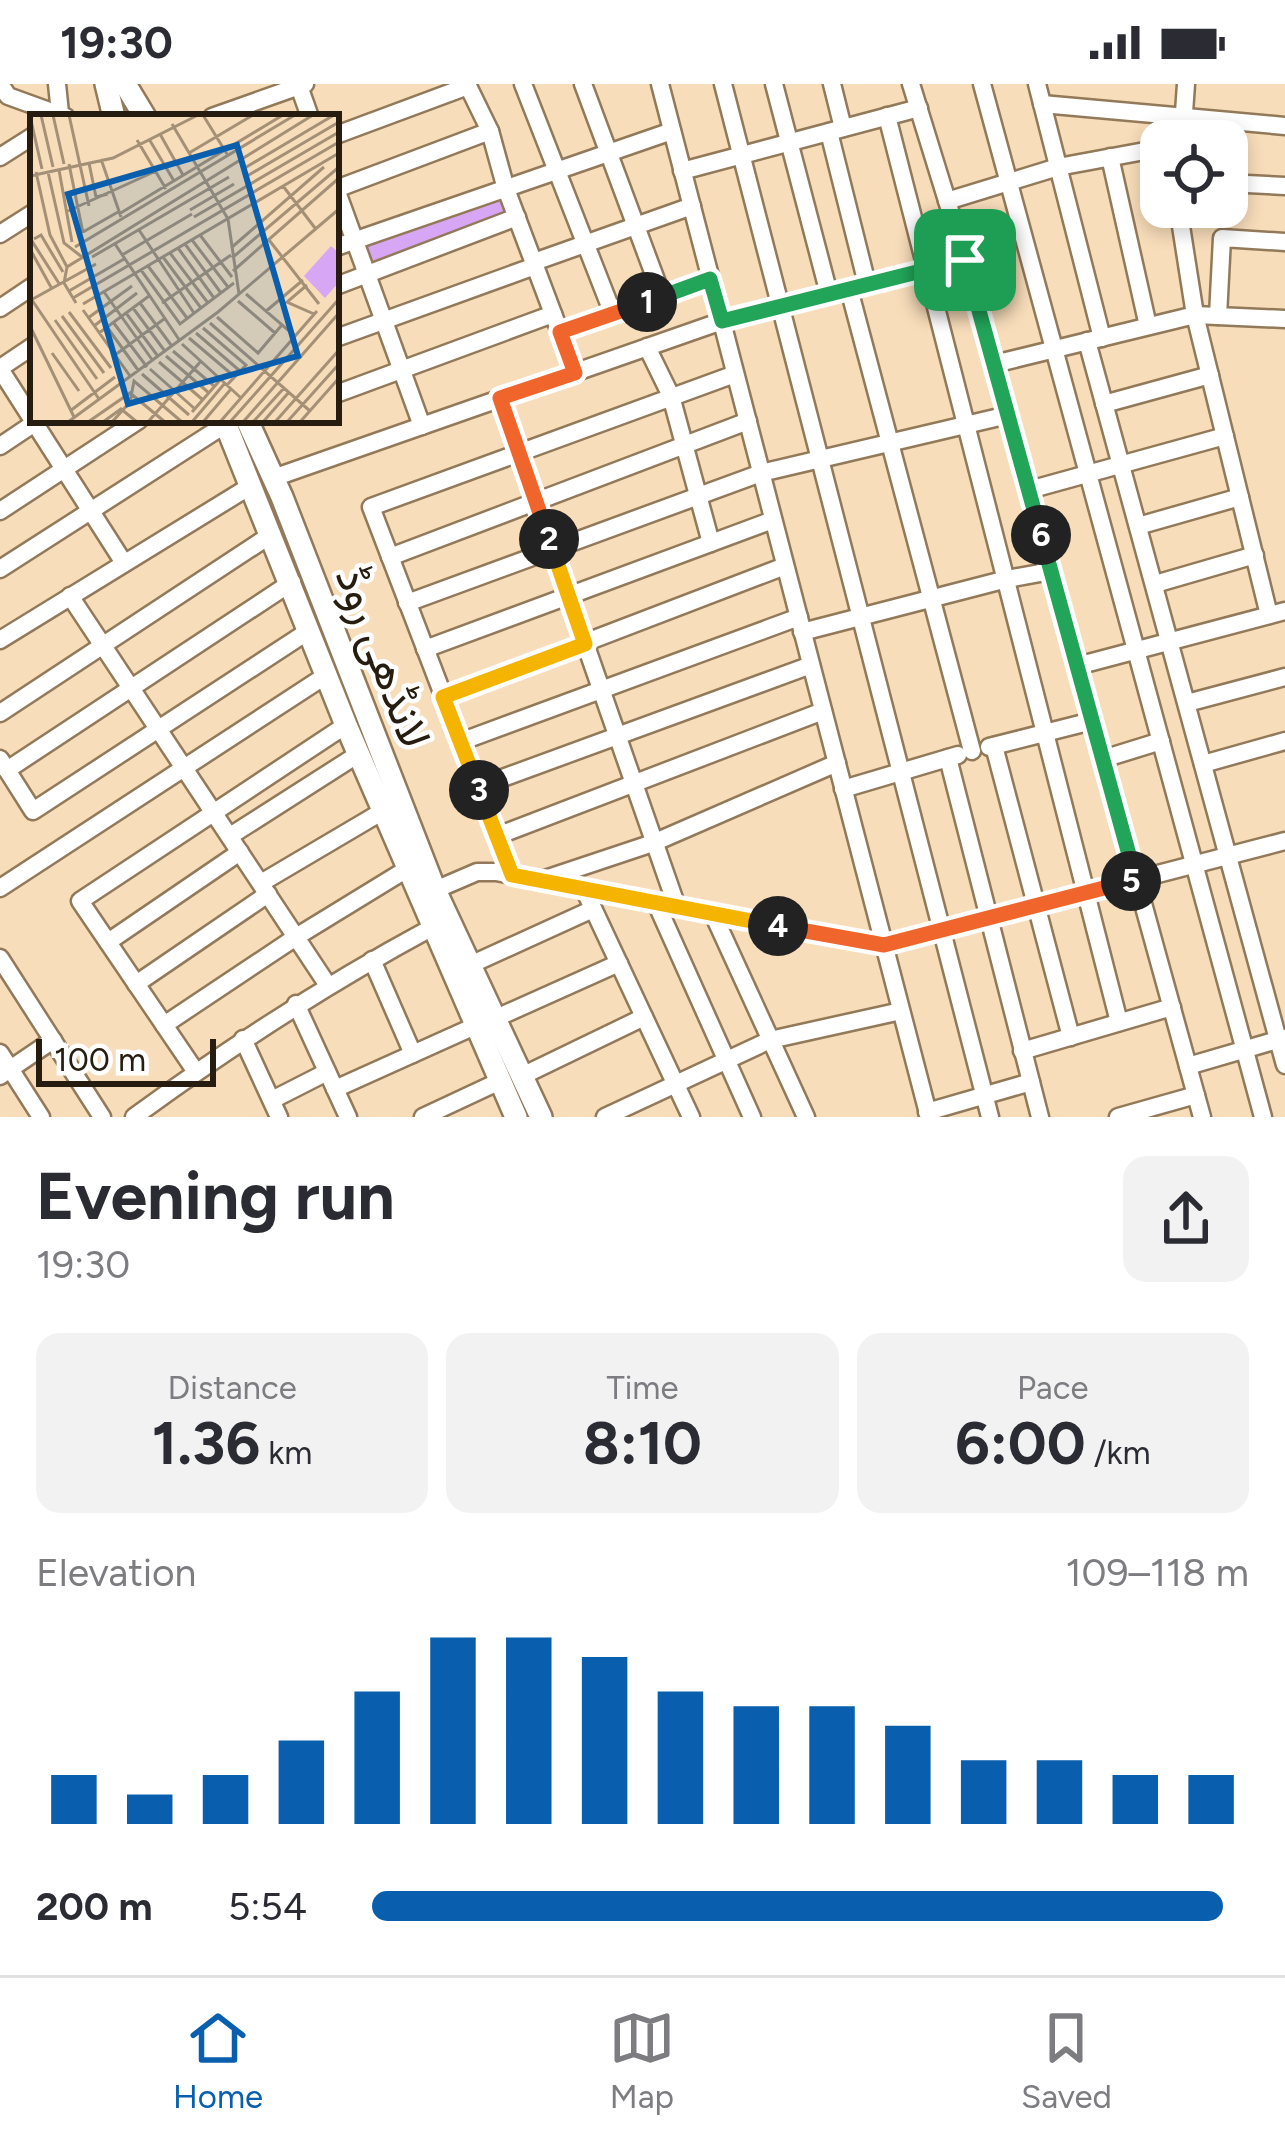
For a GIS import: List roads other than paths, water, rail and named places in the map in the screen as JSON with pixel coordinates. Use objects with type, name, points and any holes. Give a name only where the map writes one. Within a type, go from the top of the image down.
[{"type":"main road","points":[[106,84],[113,114]]},
{"type":"main road","points":[[125,84],[143,114]]},
{"type":"main road","name":"لانڈھی روڈ","points":[[243,423],[263,484],[470,965],[485,1022]]},
{"type":"main road","name":"لانڈھی روڈ","points":[[263,484],[272,534],[431,928],[485,1022],[511,1079],[541,1117]]},
{"type":"main road","name":"لانڈھی روڈ","points":[[511,1079],[516,1117]]},
{"type":"street","points":[[57,84],[61,114]]},
{"type":"street","points":[[246,84],[253,102]]},
{"type":"street","points":[[523,84],[613,314]]},
{"type":"street","points":[[583,84],[662,296]]},
{"type":"street","points":[[660,84],[928,1114],[1030,1082]]},
{"type":"street","points":[[723,84],[990,1117]]},
{"type":"street","points":[[774,84],[829,294]]},
{"type":"street","points":[[832,84],[858,286],[889,445],[972,751]]},
{"type":"street","points":[[911,84],[965,260],[1202,1117]]},
{"type":"street","points":[[982,84],[1263,1117]]},
{"type":"street","points":[[1037,84],[1058,166],[1104,404],[1285,1065]]},
{"type":"street","points":[[1184,118],[1186,84]]},
{"type":"street","points":[[220,114],[302,85]]},
{"type":"street","points":[[339,134],[468,85],[490,131],[506,189],[575,373]]},
{"type":"street","points":[[2,94],[56,114]]},
{"type":"street","points":[[1042,104],[1285,126]]},
{"type":"street","points":[[682,171],[919,108]]},
{"type":"street","points":[[887,116],[1119,1022]]},
{"type":"street","points":[[339,188],[490,131]]},
{"type":"street","points":[[339,247],[672,131]]},
{"type":"street","points":[[0,158],[30,138]]},
{"type":"street","points":[[947,201],[1058,166],[1140,152]]},
{"type":"street","points":[[1110,157],[1148,326]]},
{"type":"street","points":[[1248,184],[1285,186]]},
{"type":"street","points":[[339,197],[422,426]]},
{"type":"street","points":[[339,337],[692,206]]},
{"type":"street","points":[[0,234],[30,215]]},
{"type":"street","points":[[339,285],[517,217]]},
{"type":"street","points":[[1077,666],[1277,613],[1240,497],[1195,315],[1181,228]]},
{"type":"street","points":[[1218,316],[1222,238],[1285,242]]},
{"type":"street","points":[[0,640],[263,484],[722,321],[965,260]]},
{"type":"street","points":[[560,332],[710,279]]},
{"type":"street","points":[[0,308],[30,288]]},
{"type":"street","points":[[339,393],[553,314]]},
{"type":"street","points":[[994,364],[1195,315],[1285,319]]},
{"type":"street","points":[[647,347],[671,396],[711,543]]},
{"type":"street","points":[[30,348],[0,369],[30,412]]},
{"type":"street","points":[[512,875],[371,508],[735,374]]},
{"type":"street","points":[[1104,404],[1210,375]]},
{"type":"street","points":[[500,398],[677,908]]},
{"type":"street","points":[[407,603],[761,472],[1008,415]]},
{"type":"street","points":[[390,557],[748,421]]},
{"type":"street","points":[[0,446],[35,423]]},
{"type":"street","points":[[38,423],[124,563]]},
{"type":"street","points":[[0,511],[134,423]]},
{"type":"street","points":[[0,569],[90,510],[241,423]]},
{"type":"street","points":[[1029,490],[1225,436]]},
{"type":"street","points":[[1138,526],[1240,497]]},
{"type":"street","points":[[425,649],[773,520]]},
{"type":"street","points":[[0,713],[272,534]]},
{"type":"street","points":[[1155,584],[1255,555]]},
{"type":"street","points":[[443,697],[785,566]]},
{"type":"street","points":[[460,742],[801,625],[1051,572]]},
{"type":"street","points":[[292,582],[131,688],[3,764],[33,812],[310,630]]},
{"type":"street","points":[[70,596],[327,984]]},
{"type":"street","points":[[478,787],[811,664]]},
{"type":"street","points":[[0,888],[328,674]]},
{"type":"street","points":[[1187,703],[1285,677]]},
{"type":"street","points":[[497,836],[823,711]]},
{"type":"street","points":[[843,789],[1092,721]]},
{"type":"street","points":[[196,1072],[80,901],[346,724]]},
{"type":"street","points":[[1103,759],[1161,741]]},
{"type":"street","points":[[1203,764],[1285,741]]},
{"type":"street","points":[[994,746],[1071,1037]]},
{"type":"street","points":[[108,942],[360,753]]},
{"type":"street","points":[[948,758],[1040,1117]]},
{"type":"street","points":[[540,881],[653,843],[837,763]]},
{"type":"street","points":[[136,984],[264,888],[383,811]]},
{"type":"street","points":[[435,890],[477,872],[512,875],[884,945],[1285,841]]},
{"type":"street","points":[[164,1025],[407,869]]},
{"type":"street","points":[[584,890],[691,1117]]},
{"type":"street","points":[[656,903],[752,1117]]},
{"type":"street","points":[[470,965],[593,909]]},
{"type":"street","points":[[713,914],[806,1117]]},
{"type":"street","points":[[134,1117],[327,984],[431,928]]},
{"type":"street","points":[[0,958],[102,1117]]},
{"type":"street","points":[[372,960],[412,1054]]},
{"type":"street","points":[[243,1039],[275,1109],[331,1081],[412,1054],[619,963]]},
{"type":"street","points":[[296,1004],[348,1117]]},
{"type":"street","points":[[1022,1051],[1172,1006]]},
{"type":"street","points":[[605,1117],[770,1040],[901,1011]]},
{"type":"street","points":[[423,1117],[644,1017]]},
{"type":"street","points":[[1188,1066],[1281,1039]]},
{"type":"street","points":[[5,1073],[52,1040]]},
{"type":"street","points":[[0,1052],[5,1073],[41,1117]]},
{"type":"street","points":[[1118,1117],[1142,1114],[1196,1095]]}]
